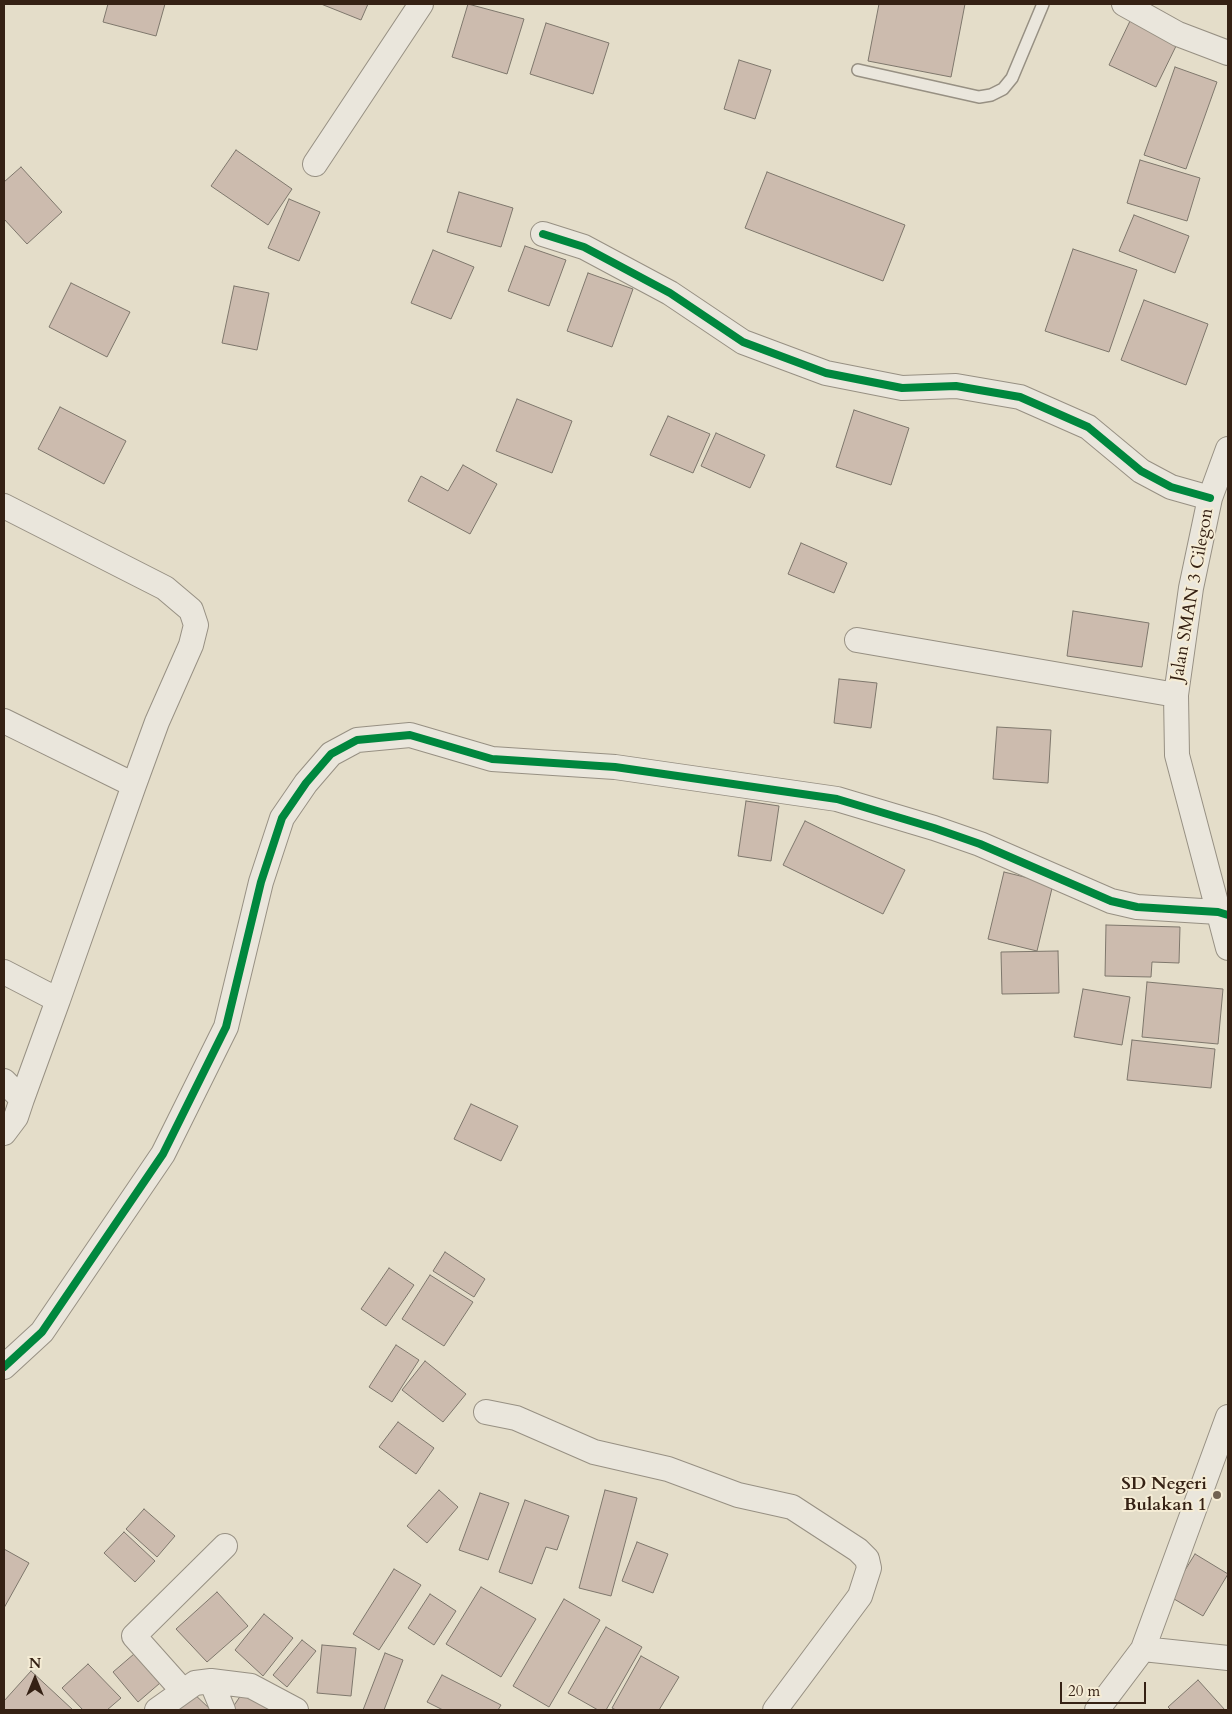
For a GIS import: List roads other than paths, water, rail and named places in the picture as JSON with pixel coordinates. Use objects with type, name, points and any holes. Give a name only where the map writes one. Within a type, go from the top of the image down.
[{"type":"street","points":[[315,164],[421,4]]},
{"type":"street","points":[[1124,4],[1178,34],[1228,52]]},
{"type":"street","points":[[543,234],[584,248],[670,293],[742,342],[826,373],[902,388],[956,386],[1020,396],[1088,427],[1141,471],[1171,487],[1210,498]]},
{"type":"street","name":"Jalan SMAN 3 Cilegon","points":[[1228,449],[1210,498],[1191,588],[1176,695],[1178,755],[1223,914],[1228,948]]},
{"type":"street","points":[[4,506],[164,588],[191,610],[196,625],[191,645],[157,722],[16,1117],[4,1133]]},
{"type":"street","points":[[856,640],[1176,695]]},
{"type":"street","points":[[4,721],[134,785]]},
{"type":"street","points":[[4,1367],[42,1332],[163,1154],[226,1027],[261,882],[282,818],[306,783],[331,754],[357,740],[410,735],[492,759],[615,767],[837,799],[980,844],[1111,901],[1137,907],[1223,914]]},
{"type":"street","points":[[4,972],[58,1000]]},
{"type":"street","points":[[4,1081],[22,1099]]},
{"type":"street","points":[[486,1412],[516,1418],[594,1452],[668,1469],[738,1495],[792,1508],[858,1550],[868,1559],[869,1568],[860,1596],[775,1710]]},
{"type":"street","points":[[1097,1710],[1143,1650],[1228,1417]]},
{"type":"street","points":[[183,1691],[134,1636],[225,1546]]},
{"type":"street","points":[[1143,1650],[1228,1658]]},
{"type":"street","points":[[211,1681],[223,1710]]},
{"type":"street","points":[[158,1710],[195,1683],[211,1681],[251,1686],[296,1710]]},
{"type":"lane","points":[[858,70],[979,97],[992,94],[1003,89],[1012,78],[1043,4]]},
{"type":"place","name":"SD Negeri Bulakan 1","points":[[1217,1495]]}]
